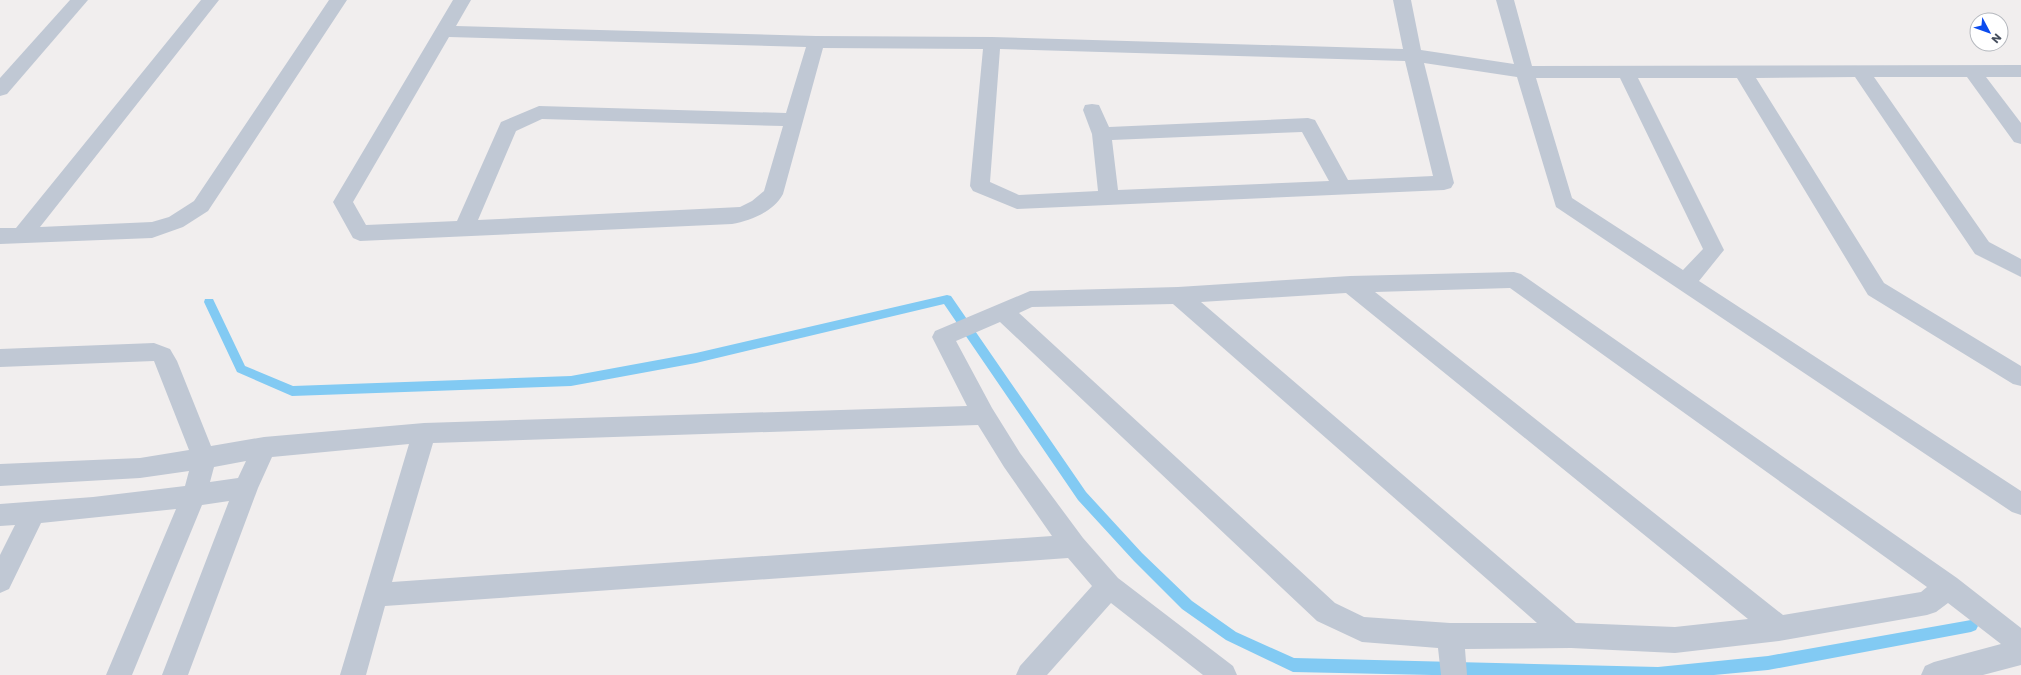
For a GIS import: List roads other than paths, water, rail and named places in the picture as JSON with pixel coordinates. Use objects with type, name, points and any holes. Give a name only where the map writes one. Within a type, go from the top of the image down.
[{"type":"street","points":[[0,90],[79,0]]},
{"type":"street","points":[[22,235],[210,0]]},
{"type":"street","points":[[0,236],[152,230],[176,222],[201,206],[338,0]]},
{"type":"street","points":[[462,0],[343,202],[360,233],[732,216],[749,213],[763,205],[773,194],[816,42]]},
{"type":"street","points":[[992,42],[980,186],[1017,202],[1444,183],[1413,55],[1402,0]]},
{"type":"street","points":[[1505,0],[1563,202],[2021,504]]},
{"type":"street","points":[[443,32],[816,42],[992,42],[1413,55],[1525,72],[2021,71]]},
{"type":"street","points":[[1860,71],[1982,248],[2021,268]]},
{"type":"street","points":[[1972,71],[2021,137]]},
{"type":"street","points":[[1626,72],[1714,250],[1685,282]]},
{"type":"street","points":[[1743,72],[1876,289],[2021,377]]},
{"type":"street","points":[[1092,110],[1102,134],[1109,198]]},
{"type":"street","points":[[464,228],[508,127],[539,112],[794,120]]},
{"type":"street","points":[[1102,134],[1308,125],[1343,188]]},
{"type":"street","points":[[1224,675],[1109,586],[1074,546],[1012,460],[984,416],[943,337],[1030,299],[1178,295],[1350,284],[1514,280],[1948,587],[2021,644]]},
{"type":"street","points":[[1350,284],[1779,628]]},
{"type":"street","points":[[1178,295],[1571,635]]},
{"type":"street","points":[[1003,311],[1326,612],[1362,629],[1452,657],[1571,635],[1675,640],[1779,628],[1927,603],[1948,587]]},
{"type":"street","points":[[0,358],[154,352],[162,355],[166,361],[204,458],[194,496],[119,675]]},
{"type":"street","points":[[0,476],[140,468],[264,447],[424,434],[984,416]]},
{"type":"street","points":[[353,675],[374,595],[424,434]]},
{"type":"street","points":[[175,675],[246,488],[264,447]]},
{"type":"street","points":[[0,515],[34,513],[194,496],[246,488]]},
{"type":"street","points":[[0,581],[34,513]]},
{"type":"street","points":[[374,595],[1074,546]]},
{"type":"street","points":[[1029,675],[1109,586]]},
{"type":"street","points":[[1934,675],[2021,652]]},
{"type":"waterway","points":[[209,302],[241,369],[292,391],[571,381],[696,358],[947,299],[1082,496],[1138,557],[1187,605],[1231,636],[1293,665],[1658,674],[1768,663],[1971,626]]}]
